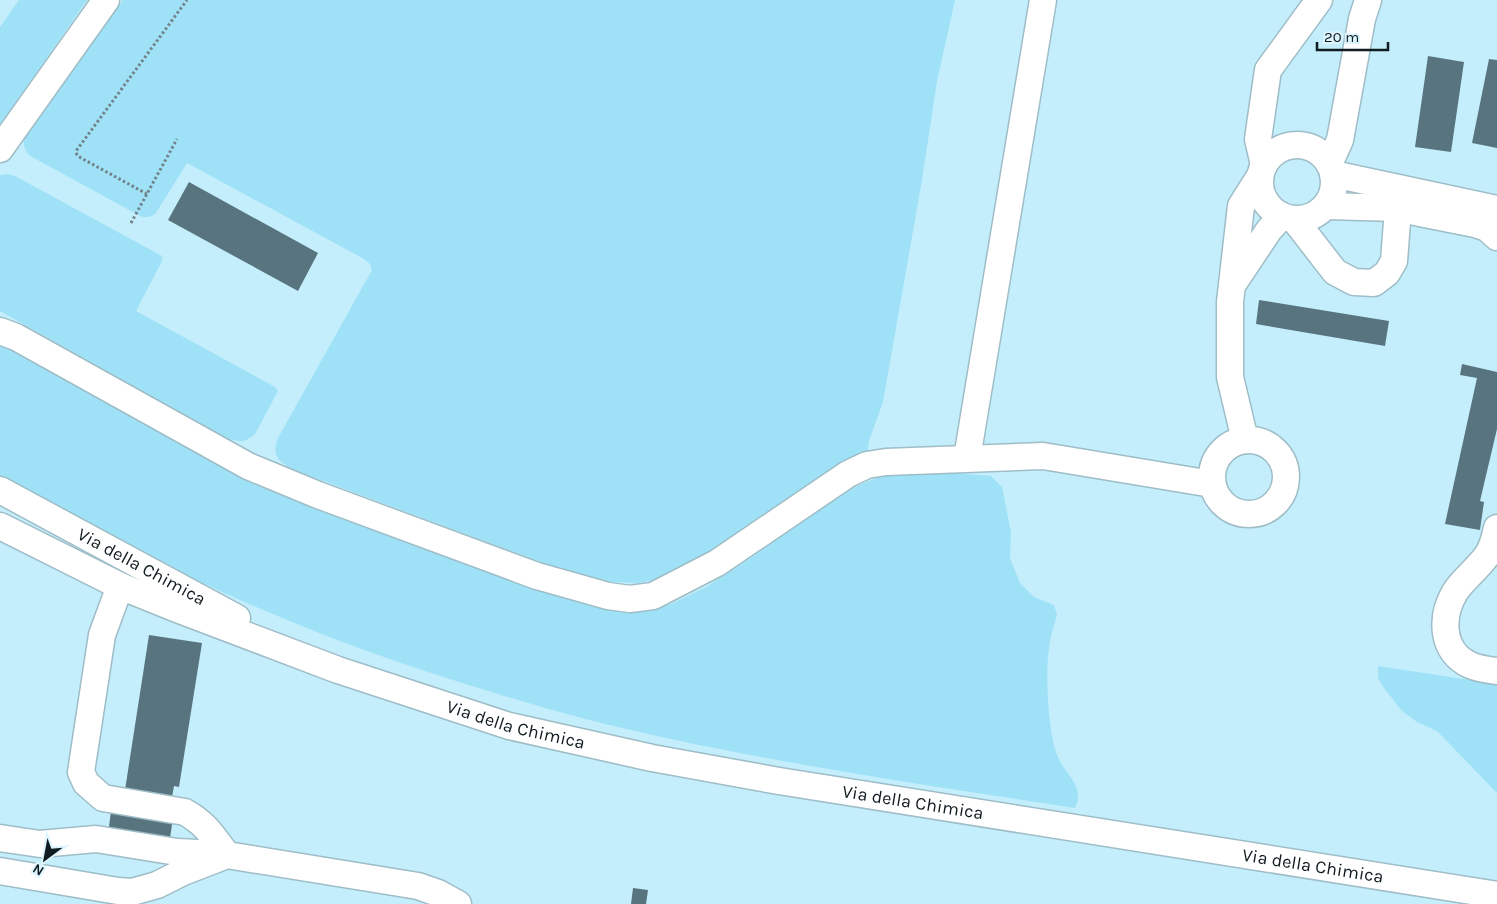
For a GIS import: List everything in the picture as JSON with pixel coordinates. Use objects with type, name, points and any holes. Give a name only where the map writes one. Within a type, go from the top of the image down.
[{"type":"lane","points":[[0,149],[106,0]]},
{"type":"lane","points":[[967,458],[1043,0]]},
{"type":"lane","points":[[1319,0],[1268,70],[1258,139],[1262,170],[1260,188],[1264,200],[1272,210],[1288,218],[1335,272],[1354,282],[1374,283],[1387,273],[1394,261],[1397,198]]},
{"type":"lane","points":[[1331,169],[1340,140],[1362,19],[1368,0]]},
{"type":"lane","points":[[1233,283],[1269,230],[1288,218],[1306,218],[1317,214],[1326,206],[1332,195],[1334,185],[1331,169],[1323,155],[1314,149],[1293,145],[1282,148],[1271,155],[1241,206],[1230,302],[1230,377],[1245,440]]},
{"type":"lane","points":[[1331,169],[1397,198],[1487,228],[1497,238]]},
{"type":"lane","points":[[1326,206],[1397,198],[1497,209]]},
{"type":"lane","points":[[5,331],[248,466],[537,576],[608,596],[622,598],[630,599],[653,596],[717,563],[848,474],[867,465],[886,462],[1043,456],[1212,484]]},
{"type":"lane","points":[[1245,440],[1266,444],[1275,450],[1282,459],[1286,469],[1284,490],[1278,501],[1269,509],[1258,513],[1246,514],[1234,511],[1224,505],[1216,495],[1212,484],[1212,471],[1216,460],[1224,450],[1234,443],[1245,440]]},
{"type":"lane","name":"Via della Chimica","points":[[0,490],[338,670]]},
{"type":"lane","points":[[0,510],[136,577],[229,613]]},
{"type":"lane","name":"Via della Chimica","points":[[0,526],[120,586],[338,670],[510,726],[652,758],[789,782],[1497,895]]},
{"type":"lane","points":[[1497,528],[1493,544],[1487,555],[1454,594],[1446,617],[1445,631],[1450,648],[1460,659],[1480,669],[1497,671]]},
{"type":"lane","points":[[120,586],[102,636],[81,772],[86,783],[103,798],[185,812],[203,823],[227,855]]},
{"type":"lane","points":[[0,838],[40,844],[96,839],[178,852],[227,855],[418,886],[438,893],[458,904]]},
{"type":"lane","points":[[0,871],[118,891],[155,894],[183,872],[227,855]]},
{"type":"path","points":[[147,194],[81,158],[77,155],[76,151],[187,0]]},
{"type":"path","points":[[131,223],[176,138]]},
{"type":"shaded area","points":[[0,0],[1497,0],[1497,904],[0,904]]},
{"type":"shaded area","points":[[19,0],[87,0],[0,125],[0,27]]},
{"type":"shaded area","points":[[123,0],[955,0],[937,81],[922,180],[883,402],[869,441],[868,451],[828,471],[708,555],[660,579],[638,583],[614,582],[565,571],[286,467],[276,454],[278,438],[372,270],[370,264],[187,163],[156,213],[149,217],[142,217],[30,156],[24,146],[27,134]]},
{"type":"shaded area","points":[[8,174],[15,176],[162,256],[162,261],[136,311],[275,387],[278,391],[255,434],[244,441],[224,437],[0,311],[0,175]]},
{"type":"shaded area","points":[[0,344],[263,488],[563,597],[567,596],[651,609],[671,604],[706,587],[836,498],[857,486],[886,474],[902,472],[991,476],[1002,487],[1011,532],[1010,558],[1020,583],[1034,597],[1054,605],[1057,615],[1050,640],[1047,688],[1055,747],[1061,763],[1073,781],[1078,793],[1075,808],[768,758],[666,738],[598,722],[497,694],[398,662],[262,610],[130,549],[0,479]]},
{"type":"shaded area","points":[[1378,666],[1497,684],[1497,793],[1437,731],[1417,722],[1402,711],[1378,678]]},
{"type":"building","points":[[1428,56],[1464,62],[1451,152],[1415,147]]},
{"type":"building","points":[[1489,59],[1497,60],[1497,148],[1472,143]]},
{"type":"building","points":[[189,182],[318,253],[298,291],[168,220]]},
{"type":"building","points":[[1259,300],[1389,321],[1385,346],[1256,324]]},
{"type":"building","points":[[1462,364],[1497,372],[1497,429],[1480,501],[1484,502],[1480,530],[1445,524],[1477,378],[1460,375]]},
{"type":"building","points":[[149,635],[202,643],[179,787],[174,786],[172,797],[176,797],[167,859],[106,850],[114,788],[125,790]]},
{"type":"building","points":[[633,888],[648,890],[646,904],[631,904]]}]
